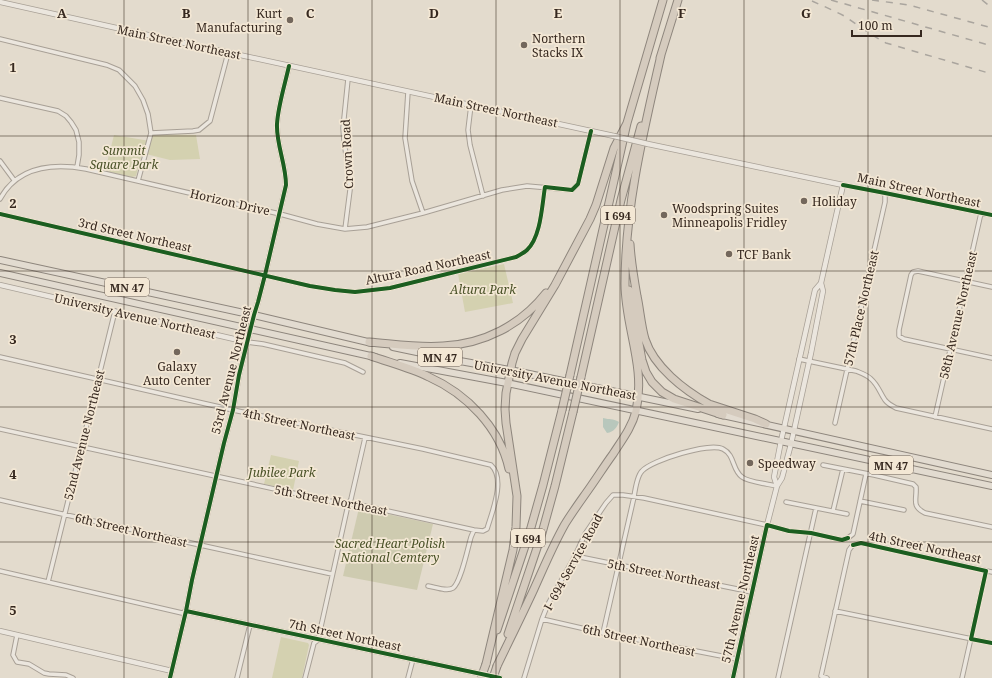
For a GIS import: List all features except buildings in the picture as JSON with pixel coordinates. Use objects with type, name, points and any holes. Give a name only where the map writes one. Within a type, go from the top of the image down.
[{"type":"highway","name":"I 694","points":[[481,678],[527,543],[543,485],[562,410],[627,123],[663,0]]},
{"type":"highway","name":"I 694","points":[[493,678],[542,533],[555,486],[621,200],[636,141],[678,0]]},
{"type":"highway","points":[[497,666],[557,539],[571,514],[623,440],[633,421],[636,411],[639,375],[626,301],[625,257],[630,210],[639,154],[661,55]]},
{"type":"highway","points":[[486,664],[513,550],[515,534],[517,510],[516,489],[505,416],[505,398],[513,358],[555,285],[593,214],[614,148],[627,123]]},
{"type":"highway","points":[[630,210],[630,244],[632,261],[642,326],[652,355],[665,371],[698,398],[709,404],[766,424]]},
{"type":"highway","points":[[369,342],[443,346],[480,340],[500,332],[520,319],[538,303],[574,250]]},
{"type":"highway","points":[[625,257],[629,293],[642,360],[650,379],[662,392],[674,399],[723,415]]},
{"type":"highway","points":[[371,356],[410,369],[431,378],[455,392],[477,411],[495,434],[505,456],[514,486],[517,510]]},
{"type":"main road","name":"University Avenue Northeast","points":[[0,260],[254,315],[369,342],[794,430],[992,475]]},
{"type":"main road","name":"University Avenue Northeast","points":[[0,273],[371,356],[508,383],[992,486]]},
{"type":"street","name":"Main Street Northeast","points":[[0,2],[648,144],[992,216]]},
{"type":"street","points":[[0,39],[108,65],[119,70],[134,86],[143,100],[148,114],[151,133],[138,181]]},
{"type":"street","points":[[151,133],[199,130],[210,121],[228,53]]},
{"type":"street","name":"53rd Avenue Northeast","points":[[170,678],[216,476],[234,410],[239,375],[265,275],[286,185],[286,176],[276,124],[289,66]]},
{"type":"street","name":"Crown Road","points":[[345,229],[350,190],[343,128],[348,79]]},
{"type":"street","points":[[408,92],[405,138],[412,181],[423,213]]},
{"type":"street","points":[[0,98],[58,111],[66,116],[76,130],[79,142],[77,167]]},
{"type":"street","points":[[471,105],[468,130],[470,145],[483,196]]},
{"type":"street","name":"Horizon Drive","points":[[0,199],[5,190],[14,180],[30,171],[45,167],[77,167],[317,224],[345,229],[367,227],[423,213],[502,190],[527,186],[572,190],[578,184],[591,131]]},
{"type":"street","points":[[0,161],[14,180]]},
{"type":"street","name":"57th Avenue Northeast","points":[[733,678],[767,525],[791,444],[823,291],[821,283],[843,185]]},
{"type":"street","name":"Altura Road Northeast","points":[[265,275],[310,286],[355,292],[390,288],[516,257],[527,250],[535,238],[540,225],[545,187]]},
{"type":"street","name":"57th Place Northeast","points":[[835,423],[885,202],[885,193]]},
{"type":"street","name":"58th Avenue Northeast","points":[[935,417],[981,213]]},
{"type":"street","name":"3rd Street Northeast","points":[[0,214],[265,275]]},
{"type":"street","points":[[992,287],[918,271],[914,272],[911,275],[899,330],[899,336],[904,339],[992,358]]},
{"type":"street","name":"57th Avenue Northeast","points":[[778,486],[774,477],[781,441],[815,290],[821,283]]},
{"type":"street","name":"University Avenue Northeast","points":[[0,285],[345,363],[363,372]]},
{"type":"street","name":"52nd Avenue Northeast","points":[[48,582],[115,311]]},
{"type":"street","name":"4th Street Northeast","points":[[0,357],[234,410],[491,464],[495,468],[498,476],[495,500],[487,529],[483,531],[474,530]]},
{"type":"street","points":[[799,359],[856,371],[870,378],[878,387],[885,401],[896,408],[992,429]]},
{"type":"street","name":"5th Street Northeast","points":[[0,429],[348,505],[356,504],[474,530]]},
{"type":"street","points":[[305,678],[314,643],[318,640],[348,505],[351,499],[365,438]]},
{"type":"street","points":[[604,633],[641,471],[655,462],[689,451],[712,447],[724,450],[729,454],[736,471],[742,478],[778,486]]},
{"type":"street","points":[[823,465],[913,484],[916,487],[916,506],[925,513],[992,527]]},
{"type":"street","points":[[833,512],[843,469]]},
{"type":"street","points":[[634,497],[789,531],[811,532],[842,540],[853,534],[866,474]]},
{"type":"street","name":"I- 694 Service Road","points":[[524,678],[548,604],[575,556],[585,534],[613,495],[634,497]]},
{"type":"street","name":"6th Street Northeast","points":[[0,500],[332,574]]},
{"type":"street","points":[[860,500],[904,510]]},
{"type":"street","points":[[786,502],[847,514]]},
{"type":"street","points":[[778,678],[816,508]]},
{"type":"street","points":[[428,586],[447,590],[453,588],[458,581],[474,530]]},
{"type":"street","name":"4th Street Northeast","points":[[835,610],[849,550],[853,545],[861,543],[992,572]]},
{"type":"street","name":"5th Street Northeast","points":[[575,556],[752,592]]},
{"type":"street","name":"7th Street Northeast","points":[[0,571],[182,613],[186,611],[250,626],[500,678]]},
{"type":"street","points":[[962,678],[986,571]]},
{"type":"street","points":[[827,678],[821,676],[835,610],[992,643]]},
{"type":"street","name":"6th Street Northeast","points":[[542,619],[604,633],[737,659]]},
{"type":"street","points":[[237,678],[250,626]]},
{"type":"street","points":[[0,631],[172,671]]},
{"type":"street","points":[[17,635],[13,655],[17,662],[29,664],[44,673],[66,675],[73,678]]},
{"type":"street","points":[[408,678],[413,659]]},
{"type":"street","points":[[44,673],[46,678]]},
{"type":"green space","name":"Summit Square Park","points":[[155,134],[196,135],[200,159],[170,160],[142,153],[136,176],[132,177],[105,171],[114,135],[150,141],[151,137]]},
{"type":"green space","name":"Altura Park","points":[[504,264],[513,303],[465,312],[458,274]]},
{"type":"green space","name":"Jubilee Park","points":[[271,455],[299,461],[293,490],[264,484]]},
{"type":"green space","name":"Sacred Heart Polish National Cemtery","points":[[359,508],[433,524],[417,590],[343,576]]},
{"type":"green space","points":[[281,637],[308,643],[309,645],[302,678],[272,678]]},
{"type":"shaded area","points":[[603,418],[619,422],[612,432],[607,433],[603,427]]},
{"type":"railway","points":[[831,0],[992,46]]},
{"type":"railway","points":[[872,0],[909,5],[992,28]]},
{"type":"railway","points":[[982,0],[992,8]]},
{"type":"railway","points":[[812,1],[846,17],[886,43],[992,74]]},
{"type":"cycle path","points":[[170,678],[224,443],[233,410],[239,375],[265,275],[286,185],[286,177],[278,139],[277,124],[280,102],[289,66]]},
{"type":"cycle path","points":[[0,214],[310,286],[355,292],[390,288],[516,257],[526,251],[532,244],[538,229],[545,187],[572,190],[578,184],[591,131]]},
{"type":"cycle path","points":[[843,185],[992,215]]},
{"type":"cycle path","points":[[733,678],[767,525],[789,531],[811,533],[842,540],[848,538]]},
{"type":"cycle path","points":[[853,545],[861,543],[986,571],[971,639],[992,643]]},
{"type":"cycle path","points":[[186,611],[500,678]]},
{"type":"place","name":"Kurt Manufacturing","points":[[290,20]]},
{"type":"place","name":"Northern Stacks IX","points":[[524,45]]},
{"type":"place","name":"Holiday","points":[[804,201]]},
{"type":"place","name":"Woodspring Suites Minneapolis Fridley","points":[[664,215]]},
{"type":"place","name":"TCF Bank","points":[[729,254]]},
{"type":"place","name":"Galaxy Auto Center","points":[[177,352]]},
{"type":"place","name":"Speedway","points":[[750,463]]}]
